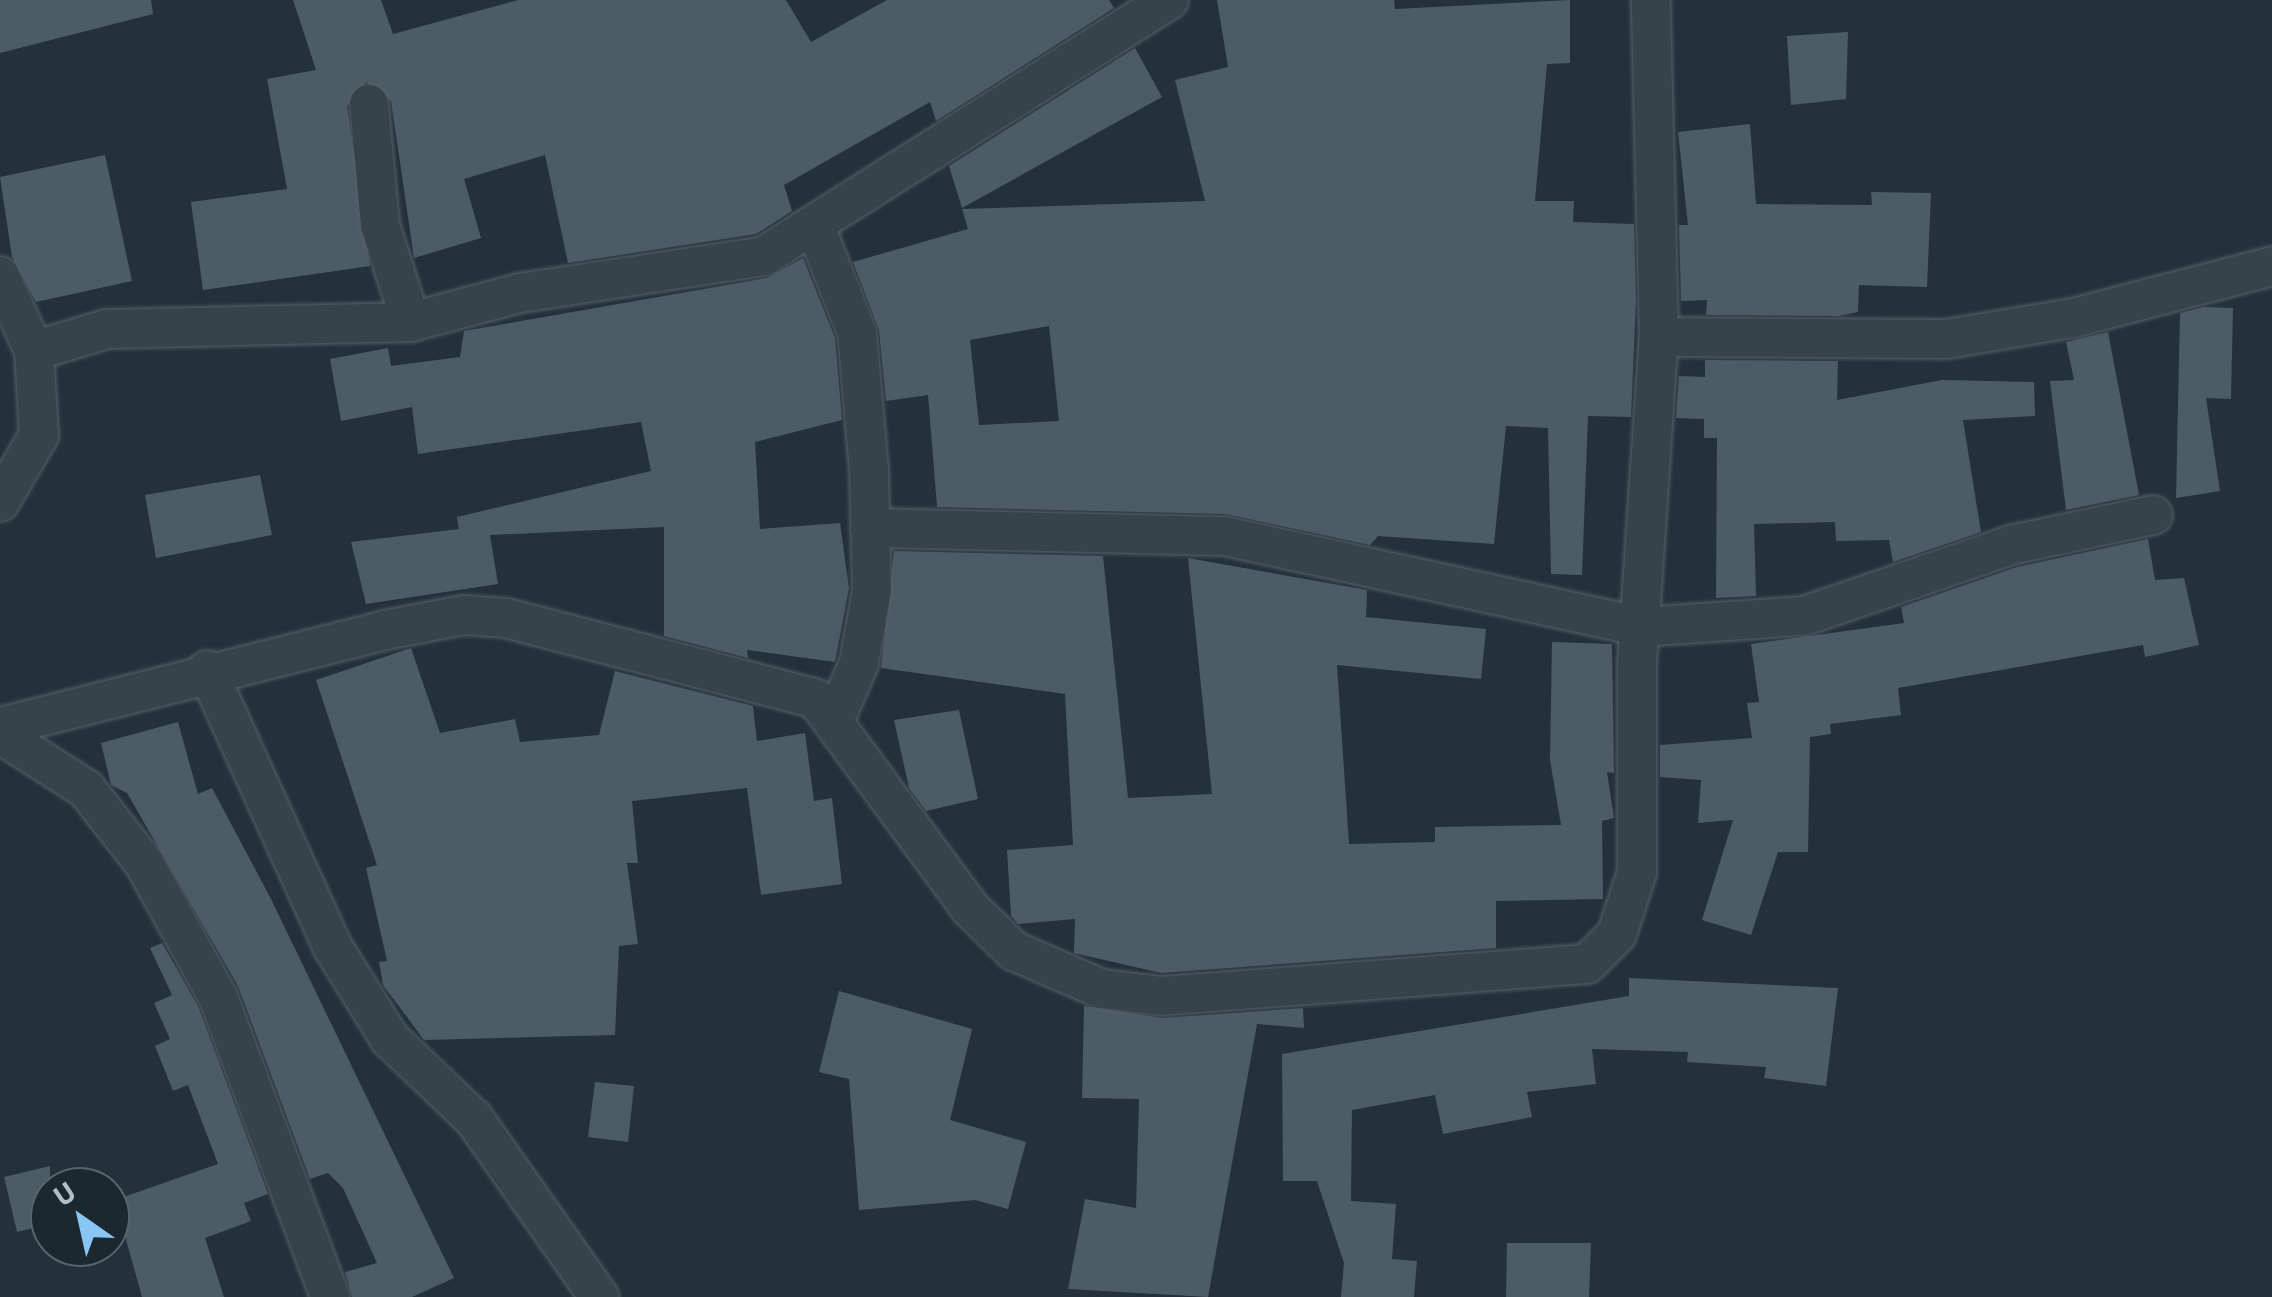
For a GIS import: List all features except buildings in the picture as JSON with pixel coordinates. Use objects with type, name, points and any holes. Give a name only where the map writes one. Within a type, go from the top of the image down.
[{"type":"street","points":[[34,351],[106,329],[411,322],[520,293],[764,256],[816,229],[981,112],[1170,0]]},
{"type":"street","points":[[0,731],[208,670],[464,615],[506,618],[767,681],[816,699],[835,719],[970,908],[1014,952],[1102,989],[1221,993],[1587,964],[1617,934],[1637,872],[1640,627],[1659,337],[1651,0]]},
{"type":"street","points":[[369,104],[380,225],[411,322]]},
{"type":"street","points":[[816,229],[857,333],[870,528],[859,663],[835,719]]},
{"type":"street","points":[[1659,337],[1992,333],[2272,266]]},
{"type":"street","points":[[0,276],[34,351],[40,435],[0,502]]},
{"type":"street","points":[[870,528],[1225,536],[1640,627],[1804,616],[2011,545],[2154,514]]},
{"type":"street","points":[[208,670],[278,836],[390,1040],[474,1119],[598,1297]]},
{"type":"street","points":[[0,731],[86,788],[144,863],[218,997],[330,1297]]}]
